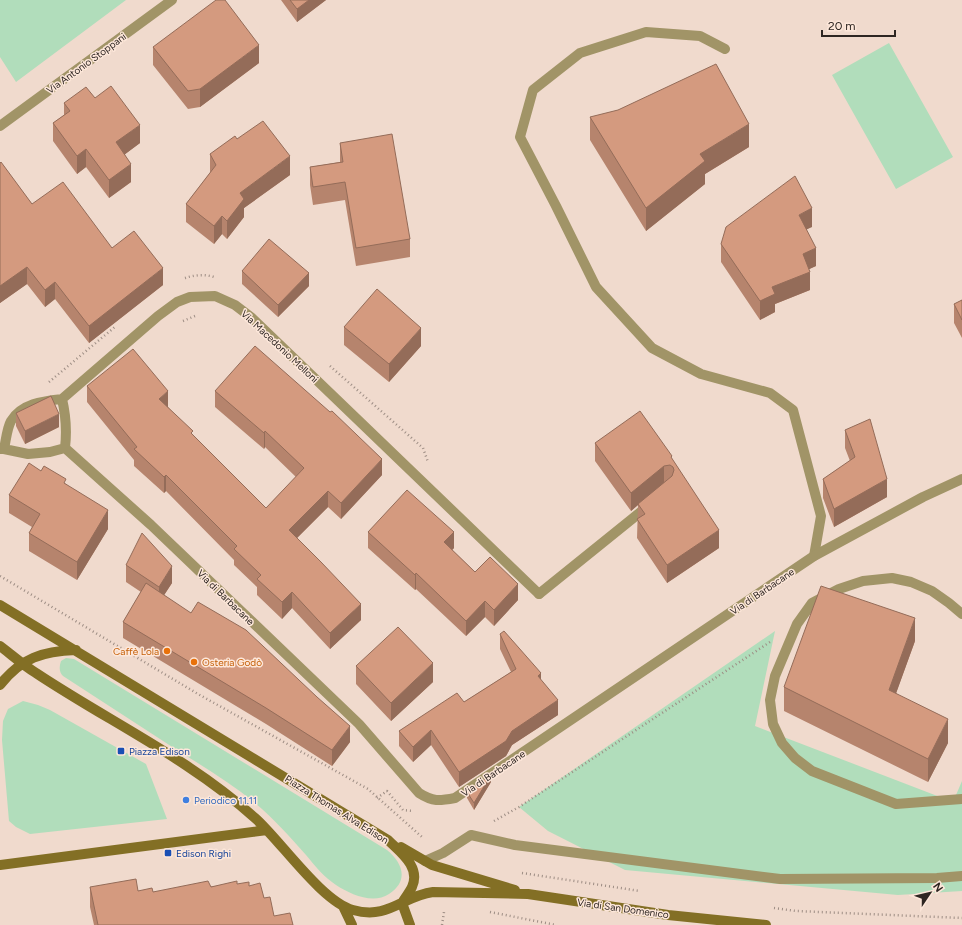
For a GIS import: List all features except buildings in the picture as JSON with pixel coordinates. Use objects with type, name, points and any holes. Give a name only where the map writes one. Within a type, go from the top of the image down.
[{"type":"main road","name":"Piazza Thomas Alva Edison","points":[[0,605],[388,840],[406,858],[412,867],[414,882],[412,888],[402,903]]},
{"type":"main road","points":[[0,646],[22,663],[206,779],[242,807],[267,830],[318,885],[343,906],[364,912],[378,912],[387,910],[402,903],[410,925]]},
{"type":"main road","points":[[0,685],[22,663],[38,655],[58,651],[76,650]]},
{"type":"main road","points":[[0,865],[267,830]]},
{"type":"main road","name":"Via di San Domenico","points":[[388,840],[436,866],[528,894]]},
{"type":"main road","name":"Via di San Domenico","points":[[402,903],[422,894],[433,892],[528,894],[660,914],[766,925]]},
{"type":"main road","points":[[343,906],[352,925]]},
{"type":"street","name":"Via Antonio Stoppani","points":[[0,126],[172,0]]},
{"type":"street","points":[[725,49],[700,36],[646,32],[580,53],[533,90],[520,137],[596,287],[652,348],[701,374],[770,393],[793,410],[821,516],[814,556]]},
{"type":"street","name":"Via Macedonio Melloni","points":[[2,449],[10,422],[17,414],[32,405],[62,399],[158,316],[177,302],[190,297],[215,296],[235,305],[252,318],[539,594],[656,499]]},
{"type":"street","points":[[2,449],[28,454],[50,452],[65,448],[67,434],[62,399]]},
{"type":"street","name":"Via di Barbacane","points":[[65,448],[151,525],[359,724],[419,793],[428,799],[439,801],[455,798],[814,556],[923,496],[962,478]]},
{"type":"street","points":[[962,614],[932,591],[911,582],[898,579],[892,578],[863,581],[839,589],[812,603],[797,624],[775,676],[770,700],[773,724],[782,743],[795,758],[812,770],[896,804],[962,799]]},
{"type":"street","points":[[425,861],[443,853],[471,835],[515,845],[780,878],[937,878],[962,876]]},
{"type":"path","points":[[180,281],[192,275],[209,276],[215,278]]},
{"type":"path","points":[[178,325],[183,321],[200,314]]},
{"type":"path","points":[[32,405],[44,387],[120,323]]},
{"type":"path","points":[[329,365],[423,448],[430,468]]},
{"type":"path","points":[[0,576],[198,694],[368,789],[420,835],[443,853]]},
{"type":"path","points":[[519,807],[771,642]]},
{"type":"path","points":[[377,798],[387,791],[403,810]]},
{"type":"path","points":[[521,872],[644,892]]},
{"type":"path","points":[[442,925],[444,912],[447,908]]},
{"type":"path","points":[[773,908],[796,911],[962,918]]},
{"type":"path","points":[[487,912],[556,925]]},
{"type":"green space","points":[[0,0],[126,0],[16,82],[0,57]]},
{"type":"green space","points":[[889,43],[953,157],[896,189],[832,75]]},
{"type":"green space","points":[[775,631],[755,726],[953,802],[962,781],[962,891],[898,895],[625,870],[548,831],[519,807]]},
{"type":"green space","points":[[66,658],[74,659],[387,850],[397,861],[402,872],[399,883],[395,889],[383,897],[369,898],[355,895],[336,885],[320,871],[262,809],[246,796],[219,776],[165,743],[63,676],[60,671],[60,665],[61,661]]},
{"type":"green space","points":[[23,701],[50,710],[146,764],[167,819],[30,834],[16,827],[9,821],[2,740],[3,721],[8,709]]},
{"type":"place","name":"Caffè Lola","points":[[167,651]]},
{"type":"place","name":"Osteria Godò","points":[[194,662]]},
{"type":"place","name":"Piazza Edison","points":[[121,751]]},
{"type":"place","name":"Periodico 11.11","points":[[186,800]]},
{"type":"place","name":"Edison Righi","points":[[168,853]]}]
